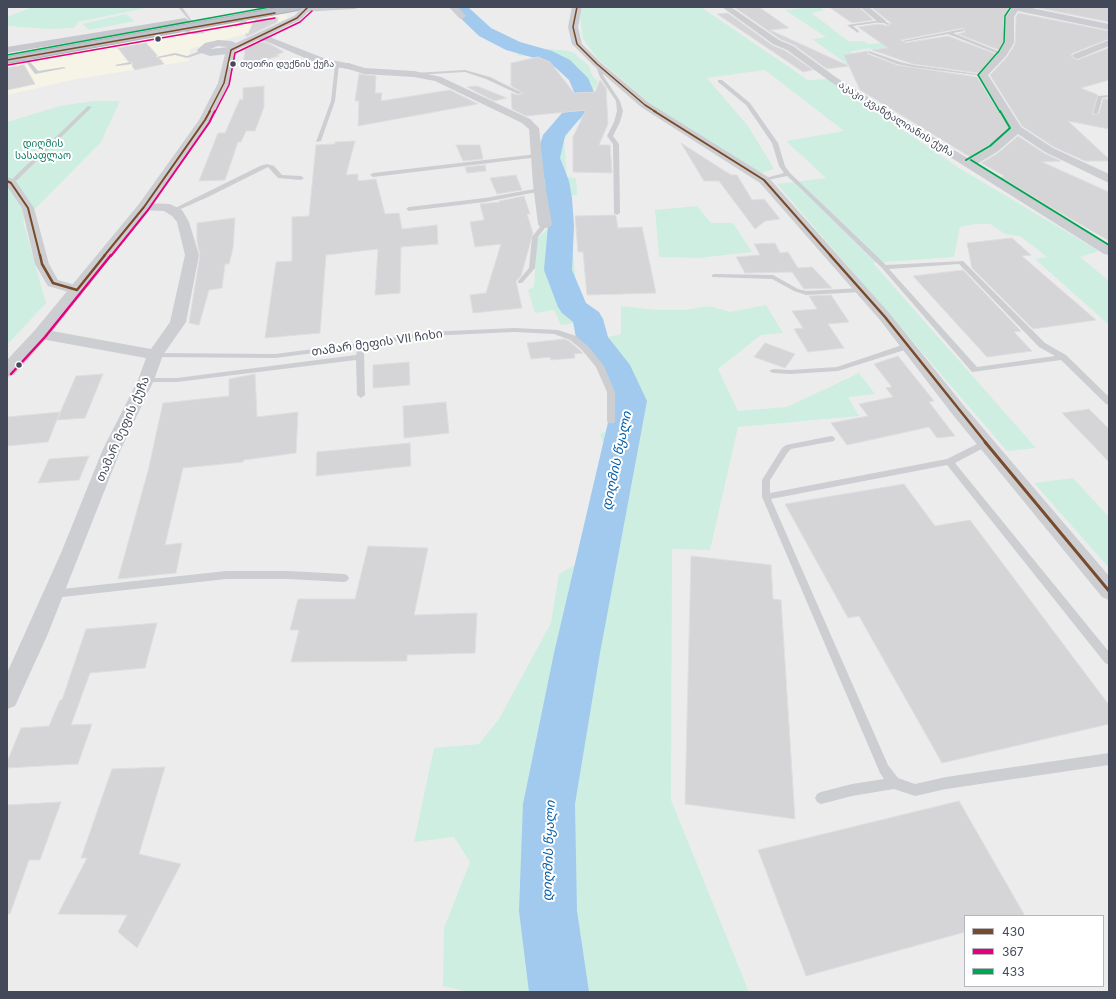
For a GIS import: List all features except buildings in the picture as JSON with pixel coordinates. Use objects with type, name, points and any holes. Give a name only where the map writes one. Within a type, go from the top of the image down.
[{"type":"highway","points":[[7,54],[262,10],[303,8]]},
{"type":"highway","points":[[7,60],[28,57],[185,24],[245,17],[262,10]]},
{"type":"main road","points":[[577,44],[573,27],[578,7]]},
{"type":"main road","points":[[1015,7],[1109,26]]},
{"type":"main road","points":[[278,27],[203,48],[206,52],[224,52],[257,38],[299,17],[303,8]]},
{"type":"main road","points":[[262,10],[289,14],[293,17],[289,22]]},
{"type":"main road","points":[[7,50],[119,30],[185,24]]},
{"type":"main road","points":[[257,38],[276,42],[313,59],[348,66]]},
{"type":"main road","points":[[218,43],[231,44],[232,48]]},
{"type":"street","points":[[303,8],[355,7]]},
{"type":"street","points":[[453,7],[462,16]]},
{"type":"street","name":"აკაკი კვანტალიანის ქუჩა","points":[[726,7],[776,42],[790,48],[834,80],[1109,251]]},
{"type":"street","points":[[864,7],[885,22]]},
{"type":"street","points":[[1015,7],[1010,17],[1010,43],[1003,54],[983,75],[1017,129],[1049,150],[1109,179]]},
{"type":"street","points":[[1077,56],[1109,43]]},
{"type":"street","points":[[577,44],[597,64],[646,105],[764,180],[861,290],[1109,591]]},
{"type":"street","points":[[7,371],[41,334],[144,207],[205,120],[222,89],[232,48]]},
{"type":"street","points":[[206,52],[223,61],[228,67]]},
{"type":"street","points":[[348,66],[364,71],[414,74],[438,79],[526,121],[534,128],[545,224]]},
{"type":"street","points":[[968,164],[993,150],[1017,129]]},
{"type":"street","points":[[9,182],[28,208],[42,264],[53,283],[77,290]]},
{"type":"street","points":[[144,207],[166,208],[172,211]]},
{"type":"street","name":"თამარ მეფის ქუჩა","points":[[7,698],[36,636],[71,553],[112,448],[146,380],[155,356],[178,322],[192,255],[183,222],[177,213],[172,211]]},
{"type":"street","points":[[41,334],[106,345],[155,356]]},
{"type":"lane","points":[[180,7],[185,24],[192,34],[203,33]]},
{"type":"lane","points":[[236,26],[245,22],[245,17]]},
{"type":"lane","points":[[858,32],[849,25],[885,22]]},
{"type":"lane","points":[[904,41],[963,30]]},
{"type":"lane","points":[[949,33],[1003,54]]},
{"type":"lane","points":[[158,57],[175,54],[187,57],[206,52]]},
{"type":"lane","points":[[871,52],[899,63],[913,66],[983,75]]},
{"type":"lane","points":[[28,57],[30,63],[37,72],[64,68]]},
{"type":"lane","points":[[117,65],[130,63]]},
{"type":"lane","points":[[597,64],[602,77],[618,101],[620,111],[617,122],[610,136],[616,144],[617,213]]},
{"type":"lane","points":[[318,141],[333,101],[337,65]]},
{"type":"lane","points":[[414,74],[454,71],[476,73],[520,93]]},
{"type":"lane","points":[[720,81],[748,104],[775,143],[782,166],[788,174],[884,267],[974,370],[1063,357]]},
{"type":"lane","points":[[1095,113],[1100,97],[1109,96]]},
{"type":"lane","points":[[9,182],[90,107]]},
{"type":"lane","points":[[373,175],[537,156]]},
{"type":"lane","points":[[172,211],[269,165],[280,177],[301,178]]},
{"type":"lane","points":[[764,180],[788,174]]},
{"type":"lane","points":[[409,209],[485,200],[540,190]]},
{"type":"lane","points":[[520,282],[532,268],[535,237],[545,224]]},
{"type":"lane","points":[[884,267],[961,262],[1042,345],[1063,357],[1109,402]]},
{"type":"lane","points":[[714,276],[773,277],[796,290],[806,293],[861,290]]},
{"type":"lane","name":"თამარ მეფის VII ჩიხი","points":[[155,356],[275,356],[361,345],[427,334],[514,330],[555,332],[573,338],[585,348],[600,366],[611,392],[611,421]]},
{"type":"lane","points":[[361,345],[361,395]]},
{"type":"lane","points":[[773,371],[790,372],[838,369],[908,346]]},
{"type":"lane","points":[[146,380],[177,380],[360,357]]},
{"type":"lane","points":[[831,439],[789,447],[785,450],[766,480],[766,497],[884,769],[894,783]]},
{"type":"lane","points":[[766,497],[949,462],[986,443]]},
{"type":"lane","points":[[949,462],[1109,660]]},
{"type":"lane","points":[[53,594],[226,575],[288,575],[344,578]]},
{"type":"lane","points":[[822,798],[852,790],[894,783],[915,790],[946,783],[1109,759]]},
{"type":"shaded area","points":[[281,14],[287,15],[287,18],[256,31],[190,49],[189,61],[76,79],[7,95],[7,63]]},
{"type":"green space","points":[[32,7],[151,7],[78,22],[74,28],[49,29],[7,26],[7,17]]},
{"type":"green space","points":[[583,7],[701,7],[808,80],[828,79],[959,168],[1099,251],[1080,257],[1109,281],[1109,325],[1035,259],[1047,257],[1020,236],[1005,234],[990,224],[975,224],[960,227],[954,257],[873,263],[1036,448],[1007,451],[777,184],[826,178],[786,141],[844,131],[765,70],[707,78],[748,126],[774,169],[761,173],[654,107],[597,58],[583,39],[580,15]]},
{"type":"green space","points":[[820,7],[824,10],[812,13],[848,41],[864,41],[869,44],[897,42],[923,52],[965,54],[911,64],[868,48],[850,52],[872,64],[862,75],[812,39],[826,37],[785,10]]},
{"type":"green space","points":[[126,14],[135,21],[89,30],[82,24]]},
{"type":"green space","points":[[550,49],[574,53],[589,66],[592,75],[598,82],[595,88],[591,91],[593,102],[583,121],[577,119],[564,140],[567,177],[576,178],[577,195],[568,196],[577,296],[608,337],[621,334],[621,306],[656,310],[685,310],[710,306],[730,312],[766,305],[783,333],[761,335],[718,369],[738,411],[787,407],[859,373],[875,394],[848,397],[859,416],[738,427],[710,550],[672,549],[671,800],[749,992],[469,992],[443,986],[444,928],[470,862],[454,837],[414,842],[434,748],[479,744],[499,719],[551,623],[559,574],[579,563],[606,451],[600,434],[617,427],[621,402],[609,369],[580,334],[575,323],[561,325],[554,310],[535,313],[528,290],[534,287],[537,239],[549,228],[543,184],[540,141],[546,141],[549,134],[574,107],[577,98],[566,71],[552,62],[536,55],[519,56],[517,53]]},
{"type":"green space","name":"დიღმის სასაფლაო","points":[[93,101],[120,101],[101,142],[23,221],[46,303],[7,345],[7,122],[60,106]]},
{"type":"green space","points":[[697,206],[711,223],[733,223],[752,252],[699,258],[659,257],[655,210]]},
{"type":"green space","points":[[1073,478],[1109,517],[1109,568],[1034,483]]},
{"type":"waterway","name":"დიღმის წყალი","points":[[458,7],[485,32],[513,46],[545,55],[563,64],[578,78],[584,92],[578,108],[554,135],[548,158],[557,181],[559,198],[561,226],[558,270],[573,307],[588,319],[592,338],[613,365],[630,401],[577,653],[549,804],[548,911],[559,992]]},
{"type":"transit line","name":"433","points":[[7,55],[270,7]]},
{"type":"transit line","name":"430","points":[[7,181],[11,183],[28,208],[42,264],[53,283],[77,290],[144,207],[205,120],[224,83],[231,50],[297,18],[308,7]]},
{"type":"transit line","name":"430","points":[[577,7],[573,27],[577,44],[597,64],[645,105],[764,180],[885,317],[959,411],[1109,591]]},
{"type":"transit line","name":"433","points":[[966,160],[990,146],[1010,128],[978,75],[999,51],[1004,42],[1005,16],[1011,7]]},
{"type":"transit line","name":"367","points":[[11,374],[45,337],[148,210],[209,123],[229,85],[235,53],[300,22],[312,11]]},
{"type":"transit line","name":"430","points":[[7,60],[275,13]]},
{"type":"transit line","name":"367","points":[[8,65],[275,18]]},
{"type":"transit line","name":"433","points":[[971,160],[1109,245]]},
{"type":"place","name":"თეთრი დუქნის ქუჩა","points":[[233,64]]}]
